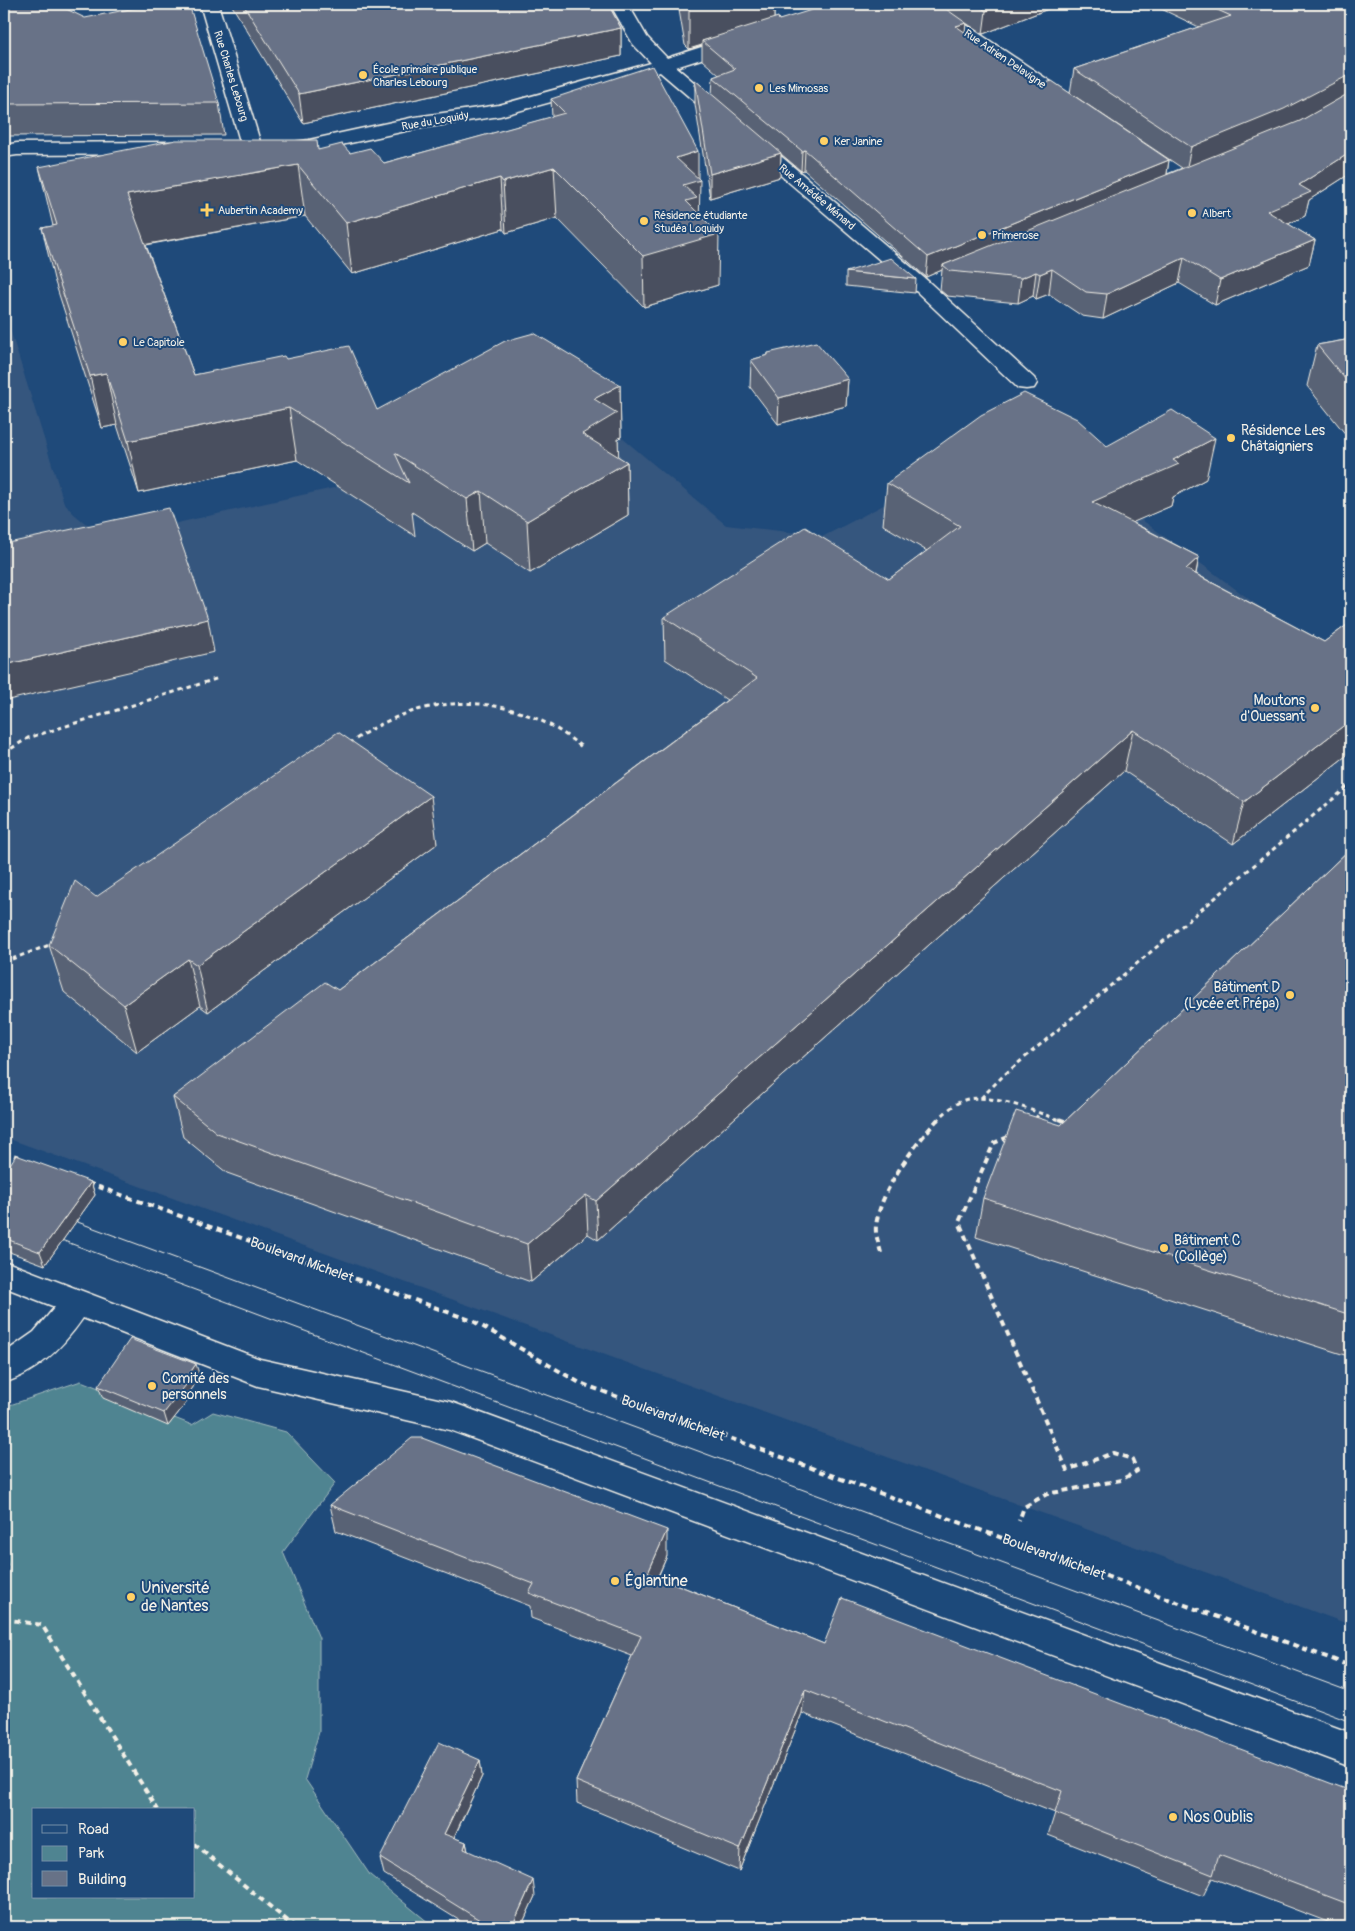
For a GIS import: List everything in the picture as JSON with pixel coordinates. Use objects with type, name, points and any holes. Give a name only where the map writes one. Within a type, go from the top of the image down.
[{"type":"street","name":"Rue Charles Lebourg","points":[[209,4],[252,148]]},
{"type":"street","name":"Rue Amédée Ménard","points":[[619,4],[640,40],[664,66],[932,283],[1026,383]]},
{"type":"street","name":"Rue Adrien Delavigne","points":[[924,4],[1086,114]]},
{"type":"street","name":"Rue du Loquidy","points":[[233,148],[309,146],[415,123],[500,110],[664,66],[754,36]]},
{"type":"street","points":[[4,151],[17,149],[185,148]]},
{"type":"street","points":[[4,1274],[258,1372],[451,1416],[1351,1750]]},
{"type":"street","points":[[4,1369],[28,1356],[55,1333],[77,1302]]},
{"type":"path","points":[[4,752],[28,738],[218,678]]},
{"type":"path","points":[[345,746],[383,721],[436,704],[481,703],[515,710],[553,727],[583,748]]},
{"type":"path","points":[[981,1098],[1004,1075],[1351,784]]},
{"type":"path","points":[[4,962],[53,944]]},
{"type":"path","points":[[881,1252],[876,1227],[899,1170],[933,1124],[950,1107],[966,1099],[981,1098],[1068,1123]]},
{"type":"path","points":[[1031,1125],[1039,1114]]},
{"type":"path","points":[[1012,1135],[994,1143],[959,1222],[1067,1470],[1113,1453],[1132,1459],[1137,1471],[1121,1480],[1047,1494],[1024,1507],[1019,1521]]},
{"type":"path","points":[[4,1152],[22,1159]]},
{"type":"path","name":"Boulevard Michelet","points":[[78,1179],[473,1321],[580,1383],[1351,1666]]},
{"type":"path","points":[[4,1619],[42,1625],[157,1808]]},
{"type":"path","points":[[195,1845],[295,1927]]},
{"type":"shaded area","points":[[4,310],[64,503],[85,523],[104,529],[168,525],[338,487],[505,394],[537,384],[621,437],[726,525],[824,536],[976,457],[1134,514],[1337,664],[1351,654],[1351,1625],[4,1137]]},
{"type":"green space","name":"Université de Nantes","points":[[81,1381],[192,1425],[213,1412],[286,1432],[335,1483],[283,1552],[319,1638],[319,1732],[305,1779],[370,1875],[434,1927],[4,1927],[4,1807],[9,1566],[4,1554],[4,1407]]},
{"type":"building","points":[[4,4],[56,4],[85,18],[145,6],[145,4],[189,4],[219,103],[4,104]]},
{"type":"building","points":[[243,4],[608,4],[621,28],[299,94]]},
{"type":"building","points":[[831,4],[939,4],[966,23],[956,26],[1040,85],[1052,81],[1169,160],[928,257],[805,150],[802,151],[713,77],[735,69],[702,41],[778,17],[779,20]]},
{"type":"building","points":[[975,4],[1003,4],[986,11]]},
{"type":"building","points":[[1204,4],[1351,4],[1351,74],[1284,109],[1191,147],[1074,69],[1231,16]]},
{"type":"building","points":[[652,66],[698,151],[676,158],[700,180],[683,185],[697,198],[686,201],[719,234],[643,256],[554,167],[503,182],[500,178],[346,223],[298,165],[127,195],[194,375],[284,356],[286,359],[349,346],[377,410],[505,341],[534,333],[620,385],[594,399],[617,413],[582,434],[627,462],[527,521],[481,491],[467,499],[395,453],[409,483],[289,408],[128,441],[106,373],[90,376],[57,275],[42,228],[57,225],[39,167],[176,140],[317,140],[318,150],[342,144],[350,153],[370,148],[384,163],[565,113],[551,99]]},
{"type":"building","points":[[695,80],[781,153],[710,174]]},
{"type":"building","points":[[1351,92],[1351,152],[1299,185],[1311,192],[1267,211],[1315,240],[1220,280],[1184,258],[1107,294],[1086,292],[1052,269],[1040,274],[1036,272],[1021,278],[950,271],[943,265],[1300,121]]},
{"type":"building","points":[[891,258],[916,279],[846,272]]},
{"type":"building","points":[[1351,339],[1351,386],[1317,345]]},
{"type":"building","points":[[816,342],[848,379],[779,398],[751,360],[768,355],[768,353]]},
{"type":"building","points":[[1024,393],[1077,419],[1107,446],[1172,410],[1215,438],[1173,460],[1179,464],[1092,502],[1199,557],[1186,569],[1324,642],[1351,622],[1351,720],[1244,802],[1133,730],[596,1201],[586,1195],[527,1244],[217,1133],[173,1097],[325,982],[338,990],[757,678],[664,617],[805,527],[889,579],[960,526],[887,483],[981,415]]},
{"type":"building","points":[[169,508],[208,619],[4,665],[4,544]]},
{"type":"building","points":[[338,732],[431,796],[197,965],[188,959],[124,1005],[49,945],[75,881],[96,897]]},
{"type":"building","points":[[1351,848],[1351,1315],[983,1198],[1016,1111],[1061,1125]]},
{"type":"building","points":[[16,1155],[91,1182],[40,1252],[4,1238],[4,1174]]},
{"type":"building","name":"Comité des personnels","points":[[130,1339],[196,1364],[183,1383],[186,1385],[164,1413],[98,1386]]},
{"type":"building","points":[[412,1438],[422,1438],[667,1530],[648,1573],[824,1644],[842,1598],[1351,1791],[1351,1905],[1219,1855],[1213,1875],[1055,1813],[1062,1791],[805,1690],[740,1849],[576,1781],[641,1636],[529,1593],[534,1584],[330,1505]]},
{"type":"building","points":[[439,1742],[480,1760],[444,1834],[466,1842],[464,1849],[533,1880],[512,1927],[491,1927],[380,1858]]},
{"type":"tram line","points":[[64,1217],[1351,1692]]},
{"type":"tram line","points":[[48,1235],[1351,1722]]},
{"type":"place","name":"École primaire publique Charles Lebourg","points":[[363,75]]},
{"type":"place","name":"Les Mimosas","points":[[759,88]]},
{"type":"place","name":"Ker Janine","points":[[824,141]]},
{"type":"place","name":"Aubertin Academy","points":[[207,210]]},
{"type":"place","name":"Albert","points":[[1192,213]]},
{"type":"place","name":"Résidence étudiante Studéa Loquidy","points":[[644,221]]},
{"type":"place","name":"Primerose","points":[[982,235]]},
{"type":"place","name":"Le Capitole","points":[[123,342]]},
{"type":"place","name":"Résidence Les Châtaigniers","points":[[1231,438]]},
{"type":"place","name":"Moutons d'Ouessant","points":[[1315,708]]},
{"type":"place","name":"Bâtiment D (Lycée et Prépa)","points":[[1290,995]]},
{"type":"place","name":"Bâtiment C (Collège)","points":[[1164,1248]]},
{"type":"place","name":"Comité des personnels","points":[[152,1386]]},
{"type":"place","name":"Églantine","points":[[615,1581]]},
{"type":"place","name":"Université de Nantes","points":[[131,1597]]},
{"type":"place","name":"Nos Oublis","points":[[1173,1817]]}]
